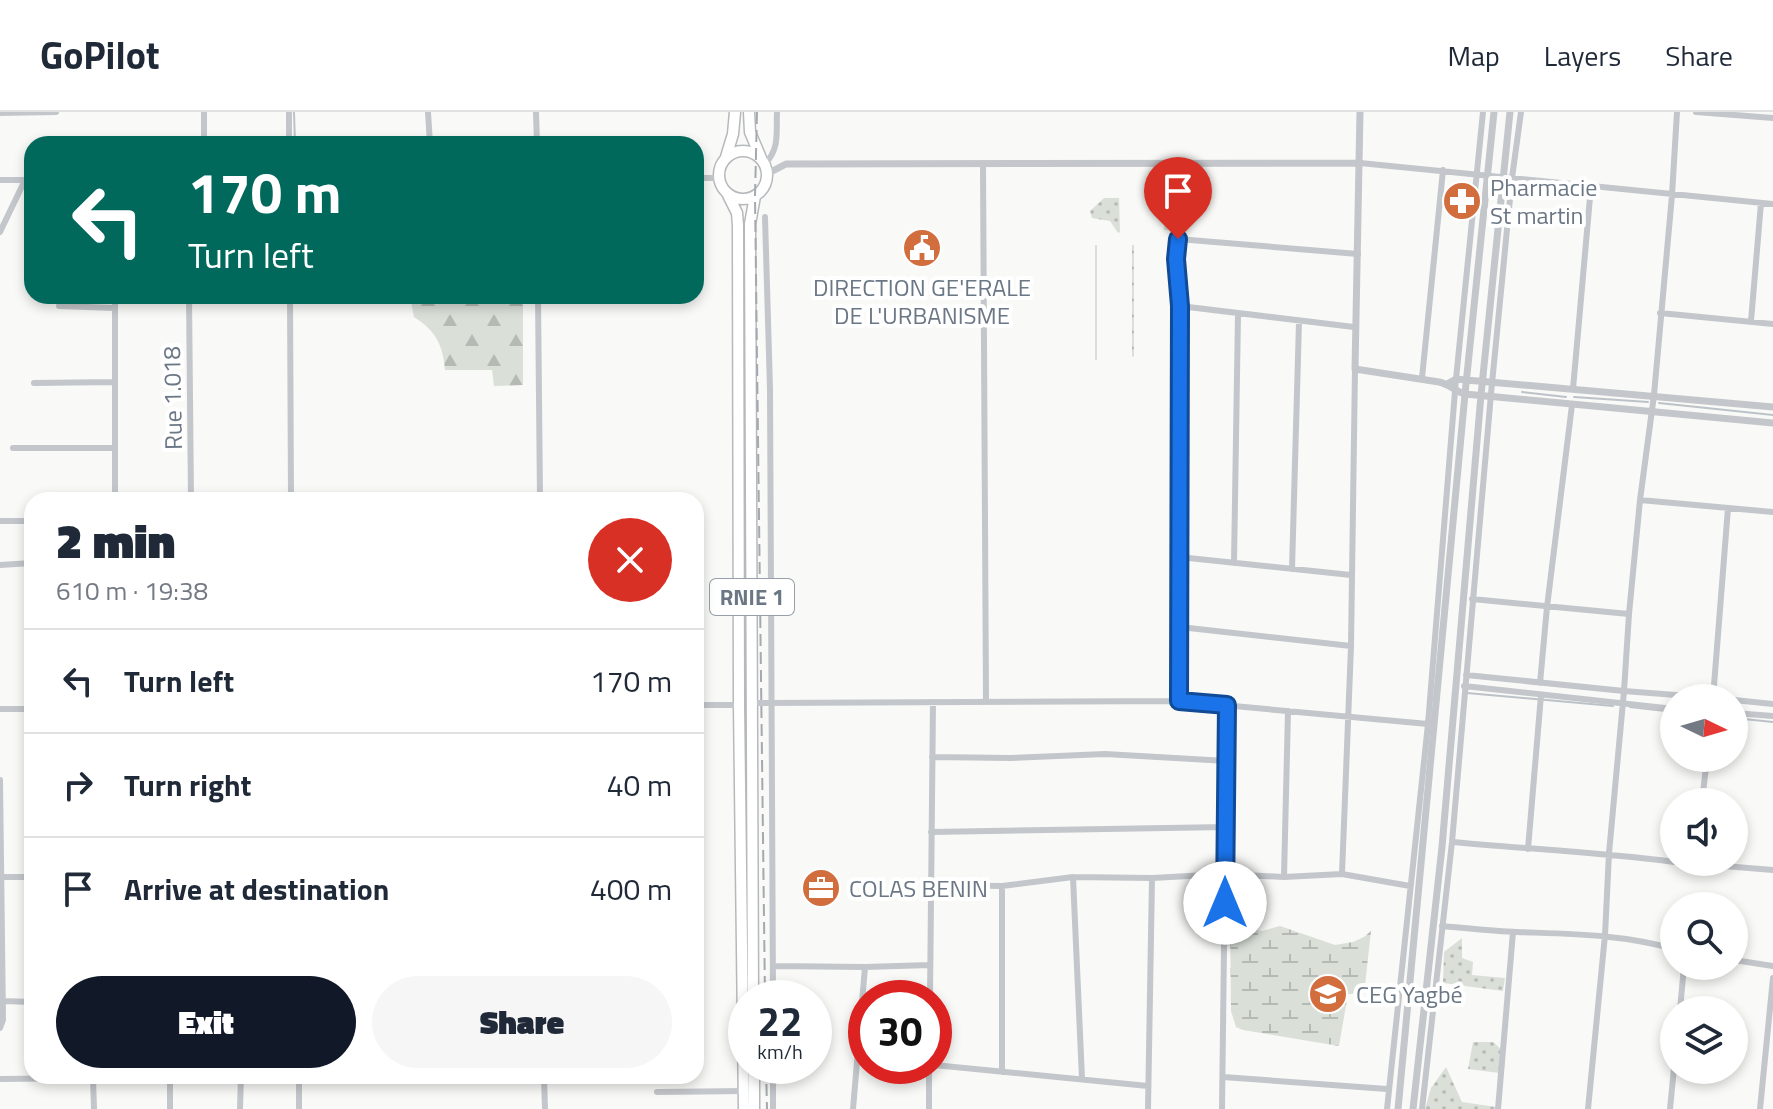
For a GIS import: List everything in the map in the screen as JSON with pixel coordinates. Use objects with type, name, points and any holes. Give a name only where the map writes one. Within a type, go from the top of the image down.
[{"type":"highway","points":[[718,178],[719,167],[726,157],[733,134],[735,112]]},
{"type":"highway","points":[[749,112],[750,132],[764,166]]},
{"type":"highway","points":[[726,157],[743,150],[753,153],[764,166]]},
{"type":"highway","name":"RNIE 1","points":[[753,980],[750,224],[755,196],[763,188],[764,166]]},
{"type":"highway","name":"RNIE 1","points":[[718,178],[737,213],[738,226],[744,1109]]},
{"type":"highway","points":[[728,195],[741,199],[755,196]]},
{"type":"highway","points":[[754,1084],[754,1109]]},
{"type":"street","points":[[0,113],[56,112]]},
{"type":"street","points":[[204,112],[204,136]]},
{"type":"street","points":[[289,112],[289,136]]},
{"type":"street","points":[[428,112],[430,136]]},
{"type":"street","points":[[536,112],[537,136]]},
{"type":"street","points":[[764,166],[776,146],[777,112]]},
{"type":"street","points":[[1342,874],[1351,646],[1360,112]]},
{"type":"street","points":[[1398,1109],[1465,394],[1482,174],[1483,112]]},
{"type":"street","points":[[1387,1109],[1428,724],[1456,379],[1482,174],[1494,112]]},
{"type":"street","points":[[1413,1109],[1442,847],[1482,381],[1510,112]]},
{"type":"street","points":[[1422,1109],[1452,842],[1491,397],[1521,112]]},
{"type":"street","points":[[1588,1109],[1605,935],[1629,614],[1654,395],[1677,112]]},
{"type":"street","points":[[1696,112],[1771,116]]},
{"type":"street","points":[[1176,163],[1176,259],[1180,306],[1179,701]]},
{"type":"street","points":[[764,166],[1360,163],[1773,204]]},
{"type":"street","points":[[983,164],[986,702]]},
{"type":"street","points":[[1422,378],[1443,170]]},
{"type":"street","points":[[704,178],[718,178]]},
{"type":"street","points":[[0,180],[24,180]]},
{"type":"street","points":[[1573,389],[1591,186]]},
{"type":"street","points":[[0,232],[24,187]]},
{"type":"street","points":[[1751,321],[1761,203]]},
{"type":"street","points":[[765,217],[770,405],[773,980]]},
{"type":"street","points":[[1178,239],[1358,254]]},
{"type":"street","points":[[115,304],[115,492]]},
{"type":"street","name":"Rue 1.018","points":[[189,304],[191,492]]},
{"type":"street","points":[[290,304],[291,492]]},
{"type":"street","points":[[538,304],[540,492]]},
{"type":"street","points":[[59,306],[115,308]]},
{"type":"street","points":[[1180,306],[1354,327]]},
{"type":"street","points":[[1660,313],[1773,324]]},
{"type":"street","points":[[1234,563],[1238,314]]},
{"type":"street","points":[[1292,569],[1299,322]]},
{"type":"street","points":[[1355,369],[1422,378],[1447,384],[1465,394],[1773,423]]},
{"type":"street","points":[[1447,384],[1456,379],[1773,407]]},
{"type":"street","points":[[34,383],[115,382]]},
{"type":"street","points":[[1540,683],[1572,405]]},
{"type":"street","points":[[13,448],[115,448]]},
{"type":"street","points":[[1640,500],[1773,512]]},
{"type":"street","points":[[1715,684],[1728,508]]},
{"type":"street","points":[[0,521],[24,521]]},
{"type":"street","points":[[1179,557],[1351,575]]},
{"type":"street","points":[[0,565],[24,564]]},
{"type":"street","points":[[1472,599],[1629,614]]},
{"type":"street","points":[[1180,627],[1351,646]]},
{"type":"street","points":[[1466,675],[1660,694]]},
{"type":"street","points":[[1464,686],[1660,708]]},
{"type":"street","points":[[1528,849],[1541,695]]},
{"type":"street","points":[[752,703],[1179,701],[1428,724]]},
{"type":"street","points":[[1748,701],[1773,704]]},
{"type":"street","points":[[930,980],[933,702]]},
{"type":"street","points":[[704,705],[739,705]]},
{"type":"street","points":[[1222,1109],[1227,705]]},
{"type":"street","points":[[0,709],[24,709]]},
{"type":"street","points":[[1284,877],[1288,711]]},
{"type":"street","points":[[1748,714],[1773,716]]},
{"type":"street","points":[[932,757],[1105,754],[1227,761]]},
{"type":"street","points":[[0,780],[1,1023]]},
{"type":"street","points":[[931,832],[1226,827]]},
{"type":"street","points":[[1452,842],[1609,853],[1660,860]]},
{"type":"street","points":[[1748,868],[1773,870]]},
{"type":"street","points":[[931,885],[1002,886],[1073,877],[1342,874],[1410,886]]},
{"type":"street","points":[[1,877],[24,877]]},
{"type":"street","points":[[1073,877],[1082,1079]]},
{"type":"street","points":[[1148,1109],[1152,878]]},
{"type":"street","points":[[1002,886],[1002,1072]]},
{"type":"street","points":[[1442,926],[1605,935],[1660,945]]},
{"type":"street","points":[[1498,1109],[1513,932]]},
{"type":"street","points":[[1748,962],[1773,966]]},
{"type":"street","points":[[773,966],[930,965]]},
{"type":"street","points":[[853,1109],[865,967]]},
{"type":"street","points":[[1760,1109],[1773,978]]},
{"type":"street","points":[[3,1001],[24,1002]]},
{"type":"street","points":[[952,1068],[1148,1086]]},
{"type":"street","points":[[1223,1077],[1387,1089]]},
{"type":"street","points":[[0,1079],[24,1078]]},
{"type":"street","points":[[94,1084],[94,1109]]},
{"type":"street","points":[[170,1084],[170,1109]]},
{"type":"street","points":[[240,1109],[241,1084]]},
{"type":"street","points":[[299,1084],[299,1109]]},
{"type":"street","points":[[544,1084],[545,1109]]},
{"type":"street","points":[[773,1084],[773,1109]]},
{"type":"street","points":[[929,1109],[931,1084]]},
{"type":"street","points":[[1670,1109],[1672,1084]]},
{"type":"street","points":[[657,1092],[745,1091]]},
{"type":"green space","points":[[1166,169],[1169,169],[1169,230],[1164,230]]},
{"type":"green space","points":[[1104,198],[1119,198],[1118,233],[1110,221],[1092,218],[1090,211]]},
{"type":"green space","points":[[1097,245],[1097,360],[1095,360]]},
{"type":"green space","points":[[1132,245],[1134,356],[1132,357]]},
{"type":"green space","points":[[412,304],[523,304],[523,385],[494,386],[492,370],[445,370],[440,346],[433,333],[414,317]]},
{"type":"green space","points":[[1243,911],[1248,924],[1255,930],[1280,926],[1335,945],[1353,942],[1371,931],[1364,994],[1348,994],[1339,1046],[1236,1027],[1231,1011],[1230,920]]},
{"type":"green space","points":[[1462,938],[1462,958],[1473,962],[1472,975],[1505,978],[1503,991],[1443,983],[1444,952]]},
{"type":"green space","points":[[1473,1042],[1493,1042],[1502,1050],[1499,1073],[1468,1069]]},
{"type":"green space","points":[[1446,1067],[1462,1102],[1496,1109],[1425,1109],[1431,1088]]},
{"type":"waterway","points":[[294,112],[295,136]]},
{"type":"waterway","points":[[1522,392],[1566,397]]},
{"type":"waterway","points":[[1574,397],[1648,402]]},
{"type":"waterway","points":[[1659,403],[1773,415]]},
{"type":"waterway","points":[[1467,693],[1613,706]]},
{"type":"waterway","points":[[1630,707],[1660,710]]},
{"type":"waterway","points":[[1748,719],[1773,722]]},
{"type":"railway","points":[[757,112],[755,196],[765,980]]},
{"type":"railway","points":[[766,1084],[767,1109]]},
{"type":"place","name":"Pharmacie St martin","points":[[1462,201]]},
{"type":"place","name":"DIRECTION GE'ERALE DE L'URBANISME","points":[[922,248]]},
{"type":"place","name":"COLAS BENIN","points":[[821,888]]},
{"type":"place","name":"CEG Yagbé","points":[[1328,994]]},
{"type":"route","points":[[1178,239],[1179,701],[1227,705],[1225,903]]}]
